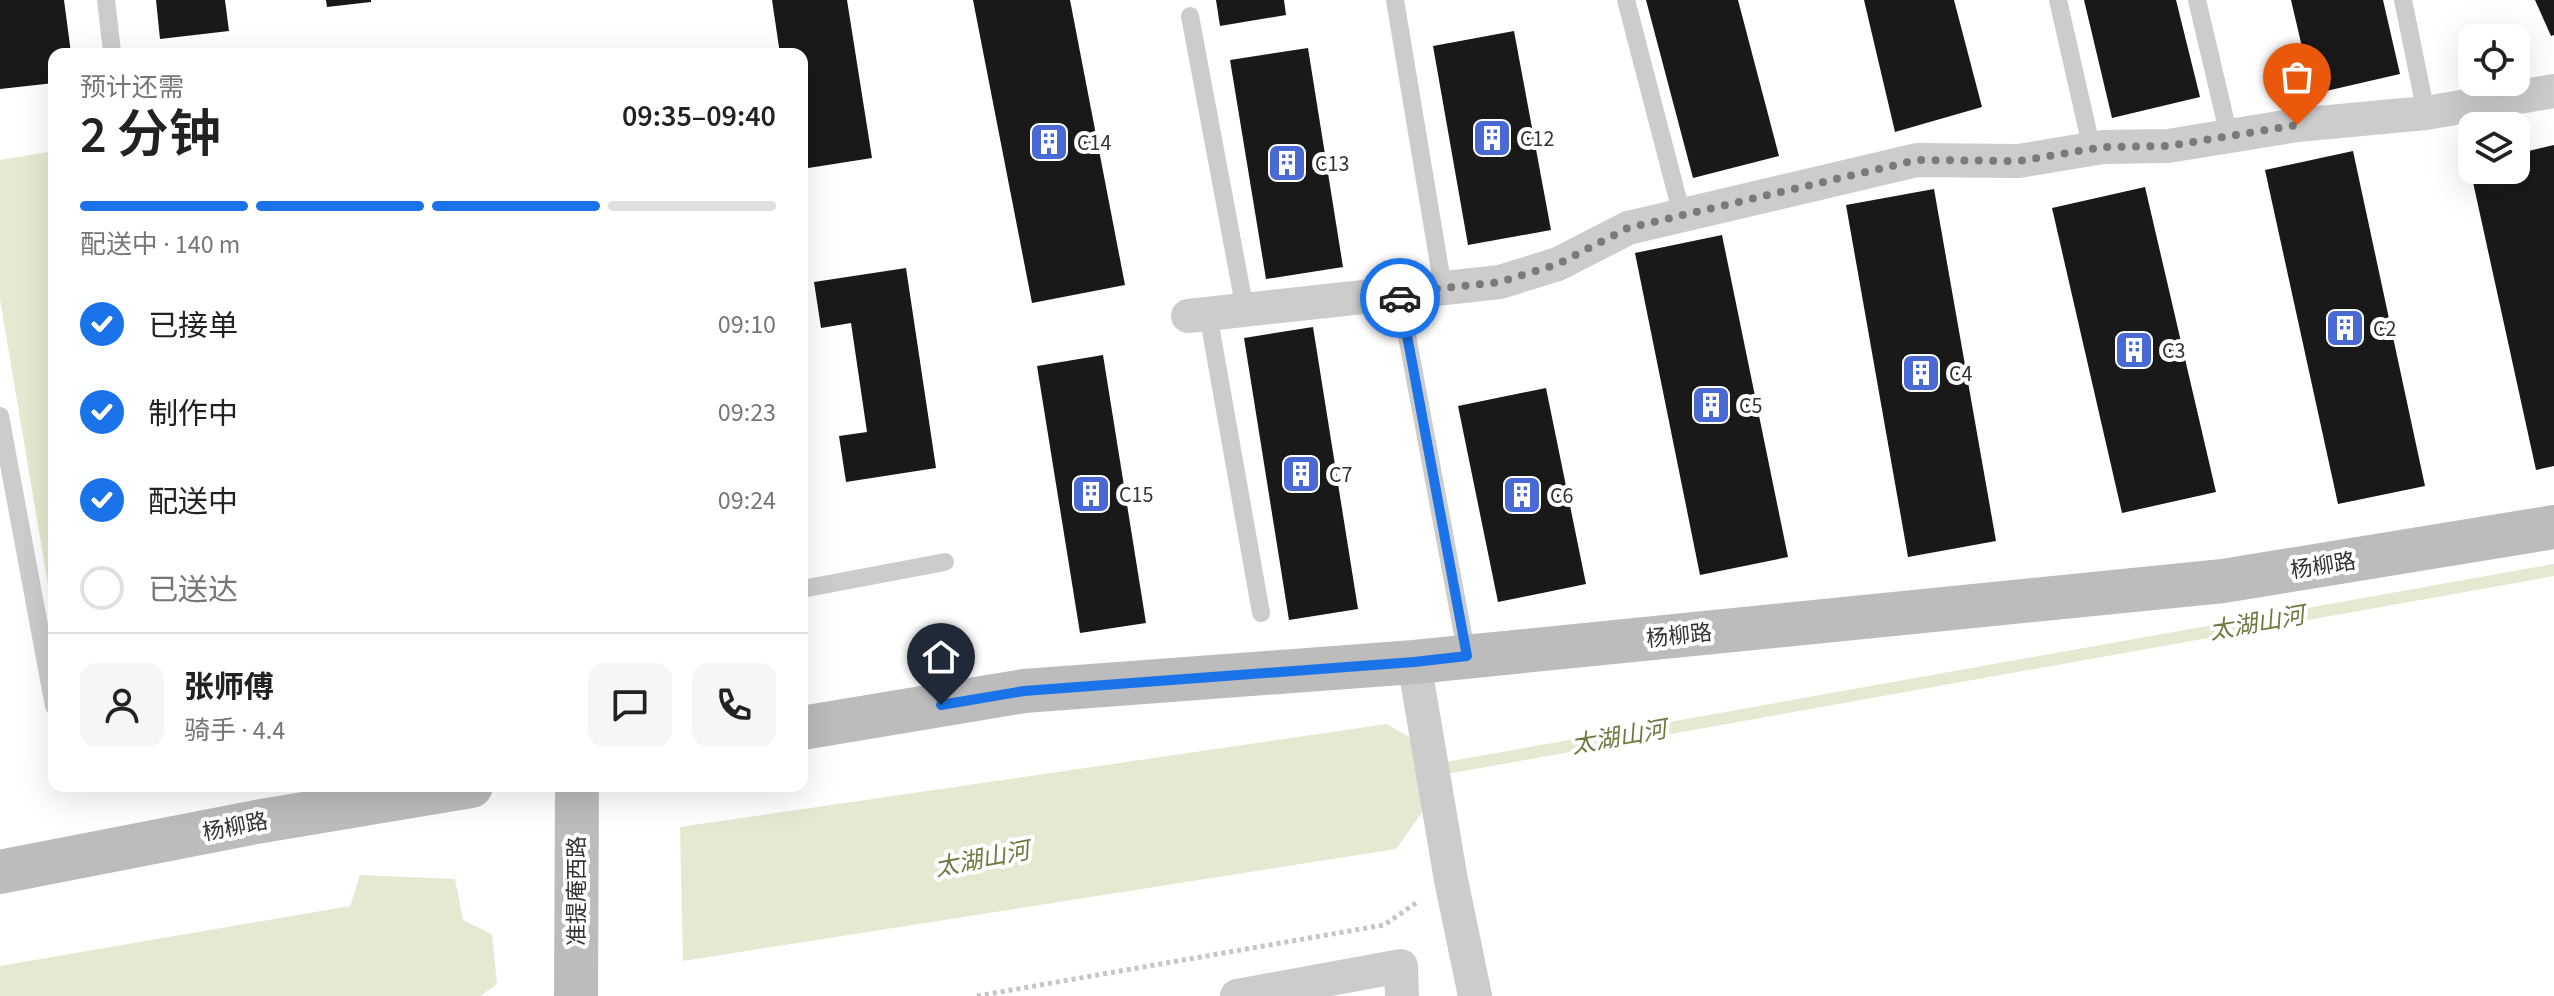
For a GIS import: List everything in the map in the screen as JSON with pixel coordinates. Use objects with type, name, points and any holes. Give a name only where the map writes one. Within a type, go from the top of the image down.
[{"type":"street","points":[[1198,315],[1500,282],[1558,264],[1628,228],[1917,160],[2019,161],[2092,150],[2168,146],[2297,125],[2426,113],[2554,91]]},
{"type":"street","name":"杨柳路","points":[[808,727],[1024,691],[1414,662],[2223,581],[2554,527]]},
{"type":"street","points":[[1414,662],[1451,880],[1475,996]]},
{"type":"street","name":"杨柳路","points":[[0,872],[256,822],[435,792]]},
{"type":"street","name":"准提庵西路","points":[[576,996],[577,792]]},
{"type":"street","points":[[1256,994],[1401,966],[1402,996]]},
{"type":"lane","points":[[106,0],[112,48]]},
{"type":"lane","points":[[1395,0],[1443,288]]},
{"type":"lane","points":[[1626,0],[1682,215]]},
{"type":"lane","points":[[2058,0],[2092,150]]},
{"type":"lane","points":[[2197,0],[2229,136]]},
{"type":"lane","points":[[2403,0],[2426,113]]},
{"type":"lane","points":[[1190,16],[1245,310]]},
{"type":"lane","points":[[1399,293],[1467,656]]},
{"type":"lane","points":[[1198,315],[1261,613]]},
{"type":"lane","points":[[0,416],[48,674]]},
{"type":"lane","points":[[808,588],[945,562]]},
{"type":"path","points":[[977,996],[1384,925],[1451,880]]},
{"type":"water","points":[[48,152],[48,585],[0,299],[0,160]]},
{"type":"water","points":[[1387,724],[1414,740],[1426,807],[1396,849],[683,961],[680,827]]},
{"type":"water","points":[[360,875],[455,879],[463,920],[492,934],[497,984],[480,996],[0,996],[0,966],[350,906]]},
{"type":"building","points":[[0,0],[64,0],[70,48],[48,48],[48,84],[0,89]]},
{"type":"building","points":[[156,0],[225,0],[229,31],[160,39]]},
{"type":"building","points":[[326,0],[371,0],[371,2],[327,7]]},
{"type":"building","points":[[772,0],[847,0],[872,158],[808,168],[808,48],[779,48]]},
{"type":"building","name":"C14","points":[[973,0],[1070,0],[1125,285],[1032,303]]},
{"type":"building","points":[[1216,0],[1284,0],[1286,15],[1220,26]]},
{"type":"building","points":[[1646,0],[1738,0],[1779,156],[1693,178]]},
{"type":"building","points":[[1864,0],[1954,0],[1982,107],[1895,132]]},
{"type":"building","points":[[2084,0],[2176,0],[2200,97],[2112,118]]},
{"type":"building","points":[[2291,0],[2383,0],[2400,74],[2313,94]]},
{"type":"building","points":[[2535,0],[2554,0],[2554,35],[2551,36]]},
{"type":"building","name":"C12","points":[[1514,31],[1551,230],[1468,245],[1433,46]]},
{"type":"building","name":"C13","points":[[1308,48],[1343,267],[1266,279],[1230,60]]},
{"type":"building","points":[[2554,145],[2554,466],[2536,470],[2473,184],[2530,184],[2530,151]]},
{"type":"building","name":"C2","points":[[2353,151],[2425,486],[2338,504],[2265,170]]},
{"type":"building","name":"C3","points":[[2145,187],[2216,492],[2122,513],[2052,208]]},
{"type":"building","name":"C4","points":[[1934,189],[1996,541],[1908,557],[1846,205]]},
{"type":"building","name":"C5","points":[[1722,235],[1788,557],[1700,575],[1635,253]]},
{"type":"building","points":[[906,268],[936,468],[846,482],[839,436],[867,432],[851,323],[821,328],[814,282]]},
{"type":"building","name":"C7","points":[[1313,327],[1358,609],[1289,620],[1244,338]]},
{"type":"building","name":"C15","points":[[1103,355],[1146,623],[1080,633],[1037,366]]},
{"type":"building","name":"C6","points":[[1546,388],[1586,584],[1498,602],[1458,406]]},
{"type":"waterway","name":"太湖山河","points":[[1435,770],[2554,570]]},
{"type":"way so far","points":[[1400,298],[1399,293],[1500,282],[1558,264],[1628,228],[1917,160],[2019,161],[2103,147],[2168,146],[2297,125]]},
{"type":"place","name":"C12","points":[[1492,138]]},
{"type":"place","name":"C14","points":[[1049,142]]},
{"type":"place","name":"C13","points":[[1287,163]]},
{"type":"place","name":"C2","points":[[2345,328]]},
{"type":"place","name":"C3","points":[[2134,350]]},
{"type":"place","name":"C4","points":[[1921,373]]},
{"type":"place","name":"C5","points":[[1711,405]]},
{"type":"place","name":"C7","points":[[1301,474]]},
{"type":"place","name":"C15","points":[[1091,494]]},
{"type":"place","name":"C6","points":[[1522,495]]},
{"type":"route","points":[[941,705],[1024,691],[1467,656],[1400,298]]}]
